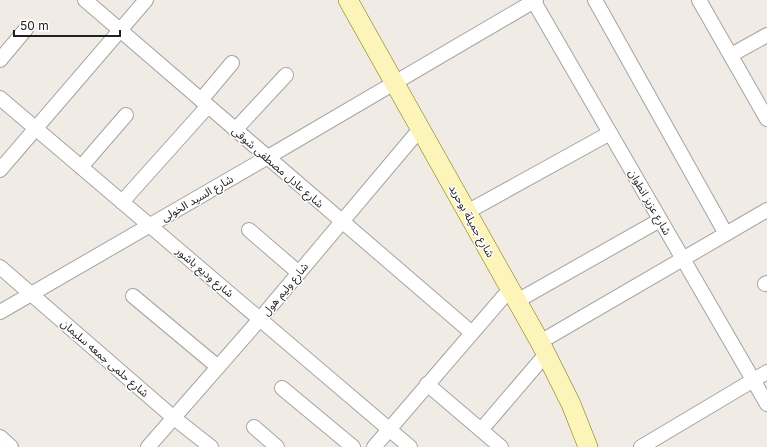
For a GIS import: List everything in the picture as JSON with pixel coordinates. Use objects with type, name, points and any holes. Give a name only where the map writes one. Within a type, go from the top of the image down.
[{"type":"main road","name":"شارع جميلة بوحريد","points":[[348,0],[543,348],[571,404],[588,447]]},
{"type":"street","name":"شارع عادل مصطفى شوقى","points":[[85,0],[472,333]]},
{"type":"street","points":[[0,170],[146,0]]},
{"type":"street","name":"شارع السيد الخولى","points":[[0,312],[268,157],[534,0]]},
{"type":"street","name":"شارع عزيز انطوان","points":[[534,0],[767,404]]},
{"type":"street","points":[[595,0],[726,234]]},
{"type":"street","points":[[699,0],[767,119]]},
{"type":"street","points":[[0,60],[26,29]]},
{"type":"street","points":[[731,55],[767,35]]},
{"type":"street","points":[[122,202],[204,103],[232,63]]},
{"type":"street","points":[[235,130],[286,75]]},
{"type":"street","name":"شارع وديع باشور","points":[[0,98],[410,447]]},
{"type":"street","points":[[81,167],[126,115]]},
{"type":"street","name":"شارع وليم هول","points":[[148,447],[260,319],[420,129]]},
{"type":"street","points":[[467,212],[610,133]]},
{"type":"street","points":[[481,430],[543,348],[683,259],[767,210]]},
{"type":"street","points":[[374,447],[472,333],[514,295],[660,220]]},
{"type":"street","points":[[249,230],[299,273]]},
{"type":"street","name":"شارع حلمى جمعه سليمان","points":[[0,267],[174,418],[211,447]]},
{"type":"street","points":[[133,296],[218,367]]},
{"type":"street","points":[[641,447],[767,372]]},
{"type":"street","points":[[427,384],[501,447]]},
{"type":"street","points":[[282,388],[353,447]]},
{"type":"street","points":[[254,427],[277,447]]},
{"type":"street","points":[[0,437],[11,447]]}]
